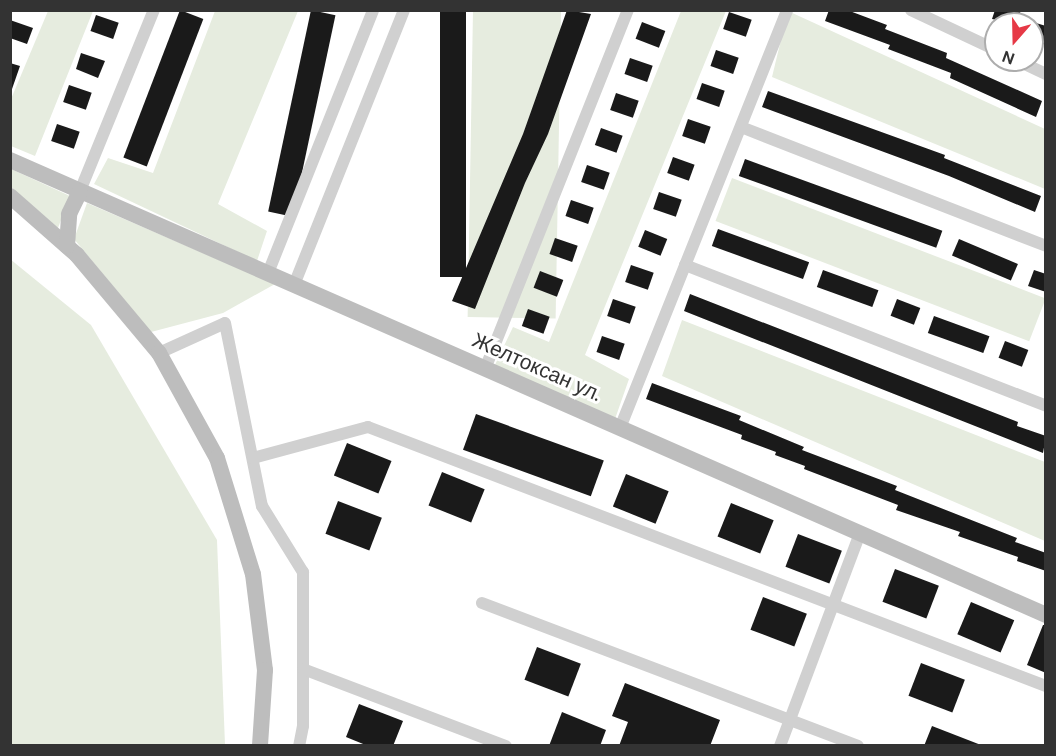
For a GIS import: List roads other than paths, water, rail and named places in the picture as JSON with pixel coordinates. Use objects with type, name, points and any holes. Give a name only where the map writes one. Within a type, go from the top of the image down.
[{"type":"street","points":[[67,246],[69,214],[153,10]]},
{"type":"street","points":[[268,273],[373,10]]},
{"type":"street","points":[[294,285],[404,10]]},
{"type":"street","points":[[485,369],[628,10]]},
{"type":"street","points":[[620,428],[787,10]]},
{"type":"street","points":[[911,10],[984,44]]},
{"type":"street","points":[[741,127],[1046,246]]},
{"type":"street","name":"Желтоксан ул.","points":[[10,160],[1046,615]]},
{"type":"street","points":[[10,196],[67,246],[159,353],[217,458],[253,574],[265,670],[260,746]]},
{"type":"street","points":[[685,265],[1046,406]]},
{"type":"street","points":[[159,353],[225,323],[262,506],[303,572],[303,669],[299,746]]},
{"type":"street","points":[[253,458],[368,428],[1046,686]]},
{"type":"street","points":[[780,746],[860,533]]},
{"type":"street","points":[[482,603],[858,746]]},
{"type":"street","points":[[303,669],[506,746]]}]
